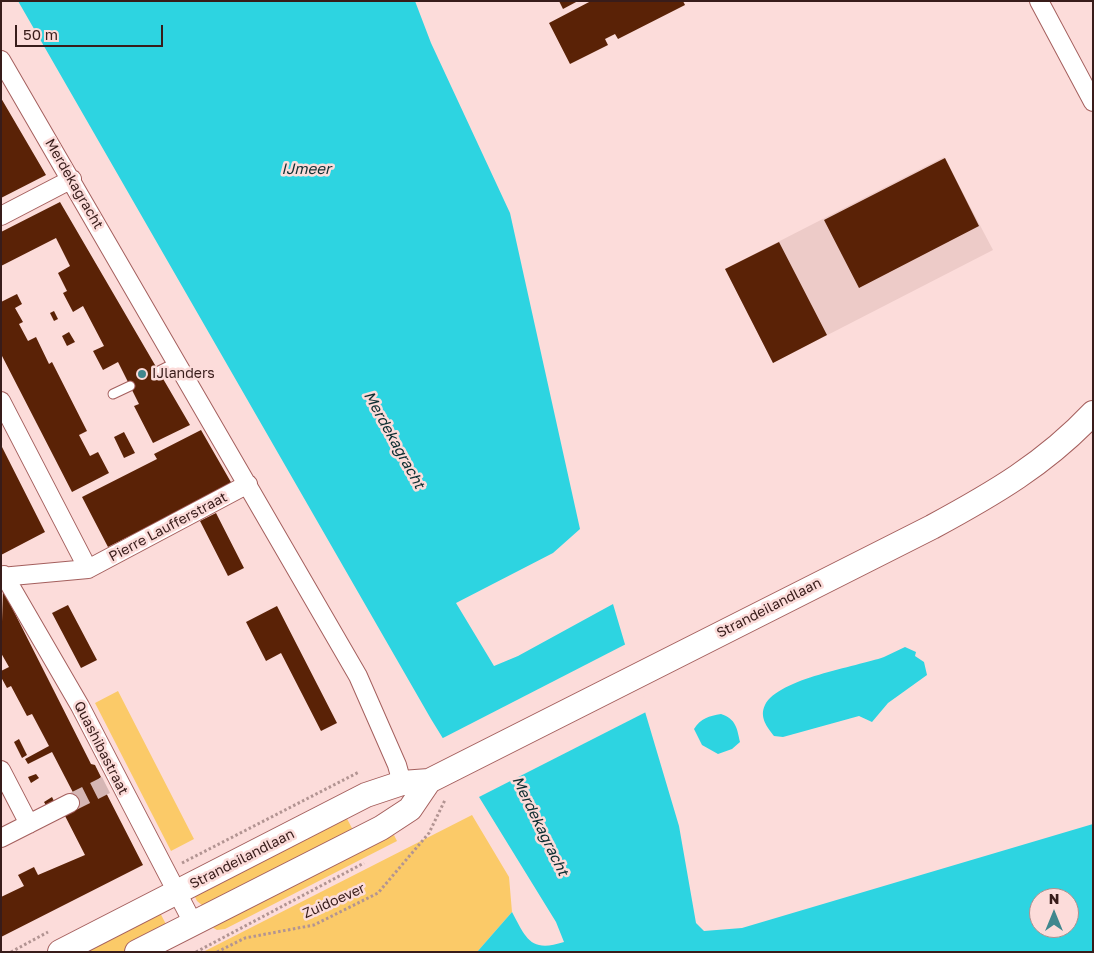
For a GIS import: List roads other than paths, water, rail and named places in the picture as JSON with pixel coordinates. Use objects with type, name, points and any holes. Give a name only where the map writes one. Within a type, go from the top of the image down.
[{"type":"street","points":[[1039,1],[1093,102]]},
{"type":"street","name":"Merdekagracht","points":[[1,60],[178,362],[248,484],[305,589],[358,676],[397,765],[402,783]]},
{"type":"street","points":[[1,216],[72,179]]},
{"type":"street","points":[[1,400],[88,569],[3,576]]},
{"type":"street","name":"Strandeilandlaan","points":[[60,952],[366,795],[402,783],[429,781],[452,770],[993,494],[1031,469],[1070,438],[1093,412]]},
{"type":"street","name":"Pierre Laufferstraat","points":[[88,569],[248,484]]},
{"type":"street","name":"Quashibastraat","points":[[3,576],[80,706],[112,782],[177,892],[193,924]]},
{"type":"street","points":[[1,770],[29,824]]},
{"type":"street","points":[[137,952],[392,822],[410,809],[429,781]]},
{"type":"street","points":[[1,838],[70,802]]},
{"type":"lane","points":[[159,371],[178,362]]},
{"type":"lane","points":[[113,394],[130,386]]},
{"type":"water","name":"IJmeer","points":[[18,1],[415,1],[431,43],[510,213],[580,529],[553,553],[456,603],[494,666],[518,656],[613,604],[679,826],[696,923],[704,931],[742,928],[1093,824],[1093,952],[477,952],[512,912],[530,941],[544,946],[564,942],[556,922],[431,719]]},
{"type":"water","points":[[905,647],[916,652],[915,656],[924,662],[927,675],[888,703],[872,722],[859,716],[783,737],[774,736],[766,725],[763,718],[765,705],[773,696],[786,688],[819,675],[884,657]]},
{"type":"water","points":[[721,714],[733,721],[737,728],[740,742],[732,749],[718,754],[702,745],[694,729],[699,722],[706,718]]},
{"type":"tunnel","points":[[70,803],[106,785]]},
{"type":"place","name":"IJlanders","points":[[142,374]]}]
